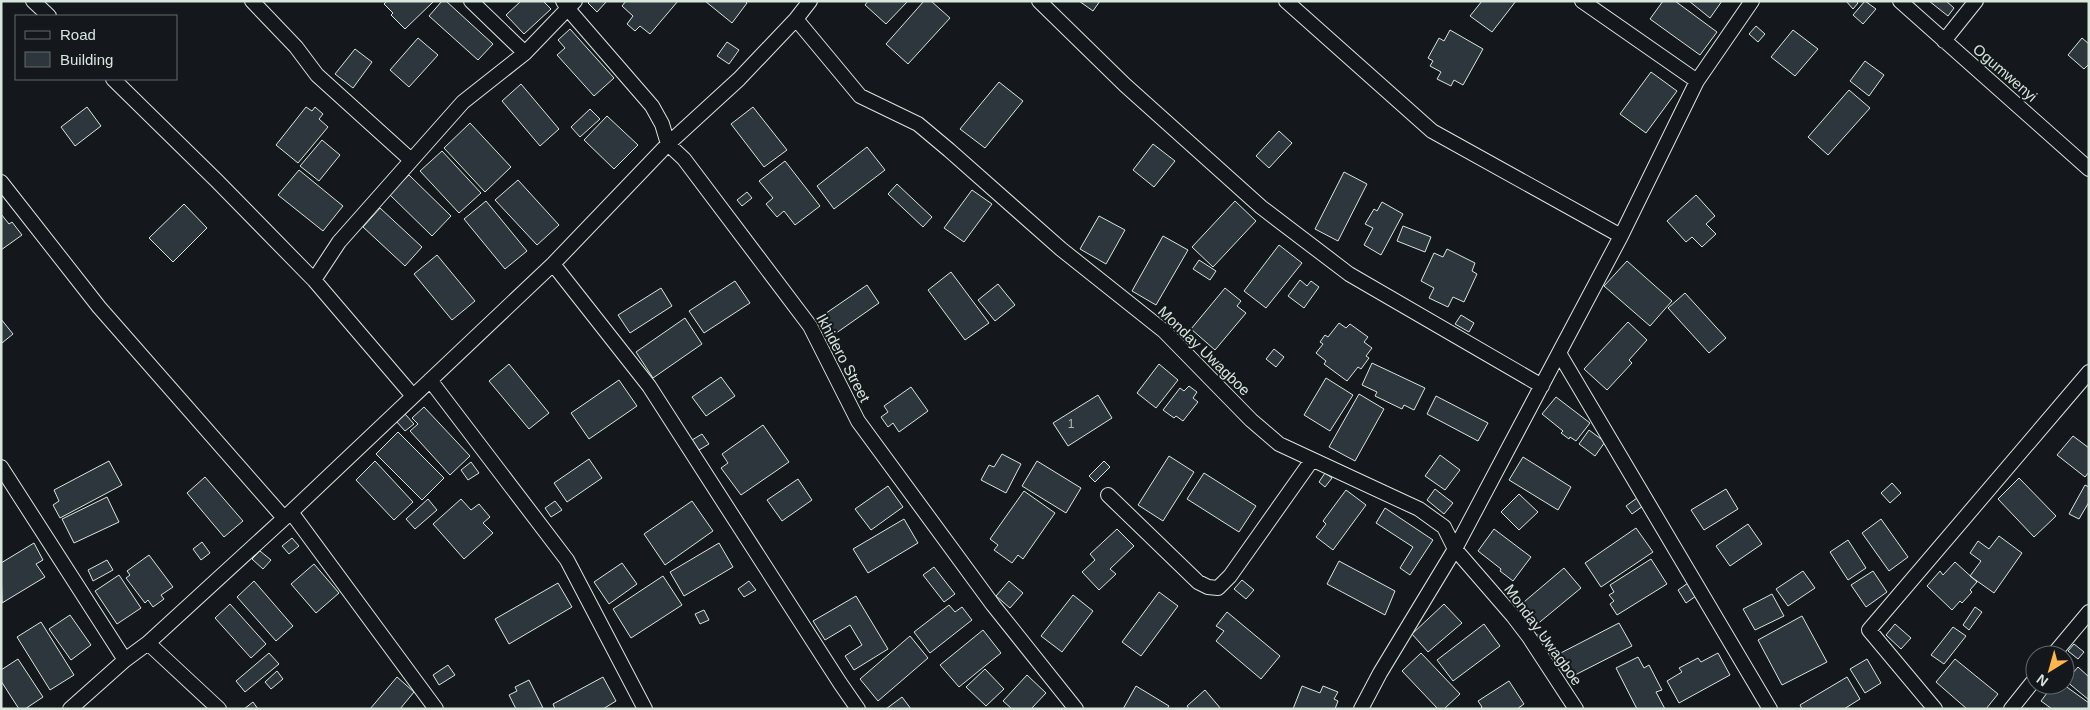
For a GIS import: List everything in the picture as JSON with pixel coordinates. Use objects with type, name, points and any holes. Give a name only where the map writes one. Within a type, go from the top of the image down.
[{"type":"street","points":[[33,1],[47,15]]},
{"type":"street","points":[[252,1],[296,47],[318,75],[411,160]]},
{"type":"street","points":[[471,1],[525,53]]},
{"type":"street","points":[[70,709],[125,660],[148,643],[288,515],[553,264],[668,144],[739,79],[796,19],[810,1]]},
{"type":"street","points":[[1039,1],[1125,85],[1261,207],[1349,274],[1542,386]]},
{"type":"street","points":[[1286,1],[1432,131],[1620,236]]},
{"type":"street","points":[[1582,1],[1697,81]]},
{"type":"street","points":[[1361,709],[1384,665],[1456,549],[1620,236],[1697,81],[1752,1]]},
{"type":"street","name":"Ogumwenyi","points":[[1900,1],[2087,164]]},
{"type":"street","points":[[1944,41],[1976,1]]},
{"type":"street","points":[[314,280],[339,242],[463,102],[525,53],[569,4]]},
{"type":"street","name":"Ikhidero Street","points":[[569,4],[652,106],[662,124],[668,144],[684,159],[810,326],[858,420],[993,605],[1076,709]]},
{"type":"street","name":"Monday Uwagboe","points":[[796,19],[860,96],[918,124],[1061,249],[1164,331],[1251,420],[1279,444],[1419,509],[1444,527],[1456,549],[1513,616],[1576,709]]},
{"type":"street","points":[[114,80],[218,181],[314,280],[413,396]]},
{"type":"street","points":[[1,182],[99,307],[288,515],[436,709]]},
{"type":"street","points":[[553,264],[649,386],[858,709]]},
{"type":"street","points":[[1559,353],[1770,709]]},
{"type":"street","points":[[1935,709],[1869,630],[2089,372]]},
{"type":"street","points":[[430,380],[567,560],[645,709]]},
{"type":"street","points":[[1108,494],[1198,582],[1208,587],[1218,588],[1230,576],[1312,460]]},
{"type":"street","points":[[1,467],[125,660]]},
{"type":"street","points":[[2061,645],[2089,612]]},
{"type":"street","points":[[148,643],[219,709]]},
{"type":"street","points":[[2011,709],[2025,691]]},
{"type":"building","points":[[387,1],[434,1],[405,29],[391,15],[393,13],[384,4]]},
{"type":"building","points":[[442,1],[446,1],[493,44],[478,60],[429,16]]},
{"type":"building","points":[[521,1],[543,1],[551,9],[524,34],[506,15]]},
{"type":"building","points":[[590,1],[607,1],[597,12],[588,3]]},
{"type":"building","points":[[626,1],[678,1],[650,34],[640,26],[635,31],[627,24],[633,16],[622,6]]},
{"type":"building","points":[[705,1],[745,1],[747,3],[732,23]]},
{"type":"building","points":[[868,1],[908,1],[886,24],[865,5]]},
{"type":"building","points":[[924,1],[931,1],[950,18],[908,64],[886,44]]},
{"type":"building","points":[[1079,1],[1100,1],[1093,11]]},
{"type":"building","points":[[1482,1],[1516,1],[1492,32],[1470,16]]},
{"type":"building","points":[[1663,1],[1675,1],[1717,32],[1700,55],[1650,19]]},
{"type":"building","points":[[1689,1],[1722,1],[1710,18]]},
{"type":"building","points":[[1846,1],[1856,1],[1858,3],[1853,9]]},
{"type":"building","points":[[1865,1],[1876,9],[1863,24],[1853,15]]},
{"type":"building","points":[[1929,1],[1946,1],[1954,8],[1948,16]]},
{"type":"building","points":[[1756,26],[1765,34],[1758,42],[1749,34]]},
{"type":"building","points":[[570,29],[614,78],[594,96],[557,55],[565,48],[558,40]]},
{"type":"building","points":[[1450,30],[1483,49],[1463,85],[1454,80],[1451,86],[1437,79],[1441,72],[1430,66],[1433,61],[1428,58],[1439,38],[1444,41]]},
{"type":"building","points":[[1793,30],[1818,49],[1795,76],[1771,57]]},
{"type":"building","points":[[418,38],[438,55],[409,87],[390,70]]},
{"type":"building","points":[[2082,38],[2089,44],[2089,64],[2084,69],[2068,55]]},
{"type":"building","points":[[727,42],[739,50],[729,64],[717,56]]},
{"type":"building","points":[[355,49],[372,62],[353,88],[335,74]]},
{"type":"building","points":[[1865,61],[1884,75],[1869,96],[1850,81]]},
{"type":"building","points":[[1651,72],[1677,91],[1646,133],[1620,114]]},
{"type":"building","points":[[999,82],[1023,101],[985,148],[960,129]]},
{"type":"building","points":[[521,84],[559,129],[540,146],[502,101]]},
{"type":"building","points":[[1849,90],[1870,108],[1828,155],[1808,137]]},
{"type":"building","points":[[87,107],[101,126],[75,146],[61,127]]},
{"type":"building","points":[[306,107],[312,111],[315,107],[323,114],[319,119],[328,127],[298,163],[276,145]]},
{"type":"building","points":[[753,107],[787,150],[764,167],[731,124]]},
{"type":"building","points":[[590,109],[600,119],[580,137],[571,127]]},
{"type":"building","points":[[607,116],[638,145],[614,169],[584,140]]},
{"type":"building","points":[[470,123],[511,167],[485,192],[444,148]]},
{"type":"building","points":[[1279,131],[1292,143],[1269,168],[1256,156]]},
{"type":"building","points":[[322,140],[340,155],[319,181],[300,166]]},
{"type":"building","points":[[1153,144],[1175,161],[1154,187],[1133,170]]},
{"type":"building","points":[[867,147],[885,170],[834,209],[817,186]]},
{"type":"building","points":[[442,151],[481,193],[459,213],[420,171]]},
{"type":"building","points":[[785,161],[820,206],[795,225],[784,211],[777,217],[766,204],[773,198],[759,181]]},
{"type":"building","points":[[299,170],[343,206],[323,231],[278,195]]},
{"type":"building","points":[[1344,172],[1367,184],[1338,241],[1315,229]]},
{"type":"building","points":[[409,175],[451,216],[432,236],[389,194]]},
{"type":"building","points":[[518,180],[559,225],[537,245],[495,200]]},
{"type":"building","points":[[897,184],[932,217],[923,227],[888,194]]},
{"type":"building","points":[[972,190],[992,204],[964,242],[944,228]]},
{"type":"building","points":[[747,192],[752,198],[742,206],[737,200]]},
{"type":"building","points":[[1696,195],[1715,216],[1706,224],[1716,234],[1702,247],[1692,237],[1686,242],[1667,221]]},
{"type":"building","points":[[486,201],[527,251],[505,269],[464,219]]},
{"type":"building","points":[[1235,201],[1256,221],[1213,267],[1192,247]]},
{"type":"building","points":[[1382,202],[1403,214],[1381,255],[1364,245],[1373,228],[1365,224],[1374,209],[1377,211]]},
{"type":"building","points":[[184,204],[207,228],[173,262],[149,238]]},
{"type":"building","points":[[380,208],[422,247],[405,266],[363,227]]},
{"type":"building","points":[[1,214],[9,224],[12,222],[22,235],[1,250]]},
{"type":"building","points":[[1099,216],[1125,230],[1106,264],[1080,249]]},
{"type":"building","points":[[1403,226],[1431,237],[1425,252],[1397,241]]},
{"type":"building","points":[[1163,236],[1188,250],[1156,305],[1132,291]]},
{"type":"building","points":[[1279,245],[1302,263],[1266,308],[1244,291]]},
{"type":"building","points":[[1447,249],[1475,263],[1472,271],[1477,274],[1464,302],[1453,297],[1448,307],[1429,298],[1434,288],[1421,281],[1434,253],[1443,257]]},
{"type":"building","points":[[437,255],[475,301],[452,320],[414,274]]},
{"type":"building","points":[[1199,260],[1216,271],[1210,280],[1193,269]]},
{"type":"building","points":[[1627,261],[1672,301],[1650,326],[1604,286]]},
{"type":"building","points":[[951,272],[989,323],[965,340],[928,290]]},
{"type":"building","points":[[1300,280],[1307,286],[1311,281],[1319,287],[1304,308],[1288,296]]},
{"type":"building","points":[[735,281],[750,303],[704,333],[689,311]]},
{"type":"building","points":[[998,284],[1015,305],[995,321],[978,300]]},
{"type":"building","points":[[867,285],[879,303],[832,336],[819,318]]},
{"type":"building","points":[[661,288],[672,306],[630,333],[618,315]]},
{"type":"building","points":[[1225,288],[1241,301],[1237,306],[1246,313],[1215,350],[1191,329]]},
{"type":"building","points":[[1685,293],[1726,338],[1709,353],[1668,308]]},
{"type":"building","points":[[1461,315],[1474,323],[1469,332],[1455,324]]},
{"type":"building","points":[[685,318],[702,344],[653,378],[636,352]]},
{"type":"building","points":[[1,319],[13,334],[2,343],[1,343]]},
{"type":"building","points":[[1628,322],[1647,340],[1629,360],[1632,363],[1607,390],[1584,369]]},
{"type":"building","points":[[1339,323],[1346,328],[1350,324],[1368,337],[1364,342],[1372,348],[1366,356],[1369,358],[1361,369],[1358,367],[1347,381],[1324,364],[1326,361],[1316,353],[1323,344],[1320,342],[1325,335],[1328,337]]},
{"type":"building","points":[[1274,349],[1284,357],[1276,367],[1266,359]]},
{"type":"building","points":[[1372,363],[1425,388],[1414,410],[1404,405],[1402,409],[1375,396],[1377,392],[1362,385]]},
{"type":"building","points":[[509,364],[549,413],[529,429],[489,381]]},
{"type":"building","points":[[1159,364],[1178,380],[1156,408],[1137,393]]},
{"type":"building","points":[[721,377],[735,396],[706,416],[692,397]]},
{"type":"building","points":[[1326,378],[1353,395],[1330,431],[1304,415]]},
{"type":"building","points":[[619,380],[637,406],[589,439],[571,413]]},
{"type":"building","points":[[1189,386],[1197,392],[1193,398],[1198,402],[1183,421],[1176,416],[1174,418],[1163,410],[1180,388],[1184,391]]},
{"type":"building","points":[[911,387],[928,411],[899,432],[893,423],[888,427],[881,417],[888,412],[884,406]]},
{"type":"building","points":[[1359,394],[1384,409],[1355,461],[1329,447]]},
{"type":"building","points":[[1098,395],[1112,418],[1068,446],[1053,423]]},
{"type":"building","points":[[1436,396],[1488,423],[1478,441],[1427,414]]},
{"type":"building","points":[[1556,397],[1590,423],[1576,441],[1570,437],[1569,439],[1561,433],[1563,431],[1542,414]]},
{"type":"building","points":[[424,407],[470,456],[450,475],[410,431],[418,424],[412,418]]},
{"type":"building","points":[[405,414],[414,424],[405,431],[396,421]]},
{"type":"building","points":[[763,425],[789,462],[741,495],[721,468],[728,463],[722,454]]},
{"type":"building","points":[[1589,430],[1605,442],[1595,456],[1579,444]]},
{"type":"building","points":[[398,432],[444,478],[422,500],[376,454]]},
{"type":"building","points":[[702,434],[709,444],[699,450],[692,440]]},
{"type":"building","points":[[2073,436],[2089,448],[2089,472],[2085,477],[2057,455]]},
{"type":"building","points":[[1002,454],[1021,464],[1006,493],[981,480],[989,465],[994,467]]},
{"type":"building","points":[[1440,455],[1460,470],[1445,490],[1425,476]]},
{"type":"building","points":[[1169,456],[1194,472],[1163,521],[1138,505]]},
{"type":"building","points":[[1523,457],[1571,487],[1558,510],[1509,480]]},
{"type":"building","points":[[589,459],[602,478],[567,502],[554,483]]},
{"type":"building","points":[[109,461],[122,485],[60,518],[53,505],[59,501],[54,490]]},
{"type":"building","points":[[375,461],[413,502],[394,520],[356,480]]},
{"type":"building","points":[[1037,461],[1081,488],[1066,513],[1022,486]]},
{"type":"building","points":[[1104,461],[1110,467],[1095,482],[1089,476]]},
{"type":"building","points":[[471,462],[479,473],[468,480],[461,470]]},
{"type":"building","points":[[1204,473],[1256,506],[1239,532],[1187,499]]},
{"type":"building","points":[[1325,473],[1332,478],[1325,487],[1319,482]]},
{"type":"building","points":[[205,477],[243,521],[224,537],[187,493]]},
{"type":"building","points":[[2019,478],[2056,516],[2034,537],[1998,499]]},
{"type":"building","points":[[798,479],[812,500],[782,521],[767,500]]},
{"type":"building","points":[[1892,483],[1901,493],[1890,503],[1881,493]]},
{"type":"building","points":[[2085,485],[2089,487],[2089,502],[2079,519],[2069,514]]},
{"type":"building","points":[[888,486],[903,507],[871,530],[855,509]]},
{"type":"building","points":[[1435,489],[1453,503],[1444,514],[1427,500]]},
{"type":"building","points":[[1726,489],[1738,509],[1704,530],[1691,510]]},
{"type":"building","points":[[1346,490],[1366,505],[1333,550],[1316,537],[1326,524],[1323,521]]},
{"type":"building","points":[[1024,491],[1055,513],[1023,559],[1018,555],[1012,563],[994,550],[998,545],[990,539]]},
{"type":"building","points":[[1519,494],[1538,512],[1519,530],[1501,512]]},
{"type":"building","points":[[107,497],[119,522],[74,543],[62,519]]},
{"type":"building","points":[[1637,498],[1643,506],[1632,514],[1626,506]]},
{"type":"building","points":[[428,499],[437,510],[415,529],[406,519]]},
{"type":"building","points":[[461,499],[471,510],[479,504],[490,517],[483,523],[493,533],[464,559],[433,524]]},
{"type":"building","points":[[555,501],[562,510],[551,517],[545,508]]},
{"type":"building","points":[[692,501],[713,531],[665,565],[644,534]]},
{"type":"building","points":[[1385,508],[1433,540],[1410,575],[1400,568],[1413,547],[1376,523]]},
{"type":"building","points":[[904,519],[918,543],[868,573],[853,549]]},
{"type":"building","points":[[1881,519],[1908,557],[1889,571],[1862,533]]},
{"type":"building","points":[[1748,524],[1762,544],[1730,566],[1716,546]]},
{"type":"building","points":[[1636,528],[1653,552],[1601,587],[1585,563]]},
{"type":"building","points":[[1117,529],[1134,546],[1110,569],[1116,574],[1099,590],[1082,572],[1095,560],[1090,554]]},
{"type":"building","points":[[1494,529],[1531,557],[1513,581],[1478,551]]},
{"type":"building","points":[[1999,536],[2022,553],[1994,593],[1970,576],[1981,561],[1970,553],[1978,541],[1989,549]]},
{"type":"building","points":[[292,538],[299,546],[289,554],[282,546]]},
{"type":"building","points":[[1848,540],[1866,568],[1848,580],[1830,552]]},
{"type":"building","points":[[202,542],[210,553],[201,560],[193,549]]},
{"type":"building","points":[[34,543],[43,560],[36,564],[45,577],[2,603],[1,563]]},
{"type":"building","points":[[719,543],[733,567],[684,596],[670,572]]},
{"type":"building","points":[[260,551],[271,560],[263,569],[252,559]]},
{"type":"building","points":[[149,555],[173,587],[161,595],[164,599],[153,607],[148,600],[145,603],[126,578],[130,575],[127,571]]},
{"type":"building","points":[[1651,559],[1667,584],[1617,615],[1610,604],[1614,601],[1609,595],[1614,592],[1610,585]]},
{"type":"building","points":[[107,560],[113,570],[93,581],[88,570]]},
{"type":"building","points":[[1339,561],[1395,591],[1385,615],[1327,584]]},
{"type":"building","points":[[1955,562],[1977,582],[1970,590],[1972,592],[1952,610],[1927,586],[1940,571],[1943,575]]},
{"type":"building","points":[[622,563],[637,584],[609,604],[594,582]]},
{"type":"building","points":[[314,564],[339,593],[316,613],[291,584]]},
{"type":"building","points":[[934,567],[955,594],[944,602],[923,575]]},
{"type":"building","points":[[1564,568],[1581,588],[1535,626],[1518,607]]},
{"type":"building","points":[[1803,571],[1815,588],[1788,606],[1776,589]]},
{"type":"building","points":[[1873,571],[1887,592],[1866,607],[1851,585]]},
{"type":"building","points":[[119,575],[141,608],[117,624],[95,591]]},
{"type":"building","points":[[663,576],[682,605],[631,638],[613,609]]},
{"type":"building","points":[[1242,580],[1254,590],[1246,599],[1234,589]]},
{"type":"building","points":[[254,581],[293,626],[276,641],[237,597]]},
{"type":"building","points":[[749,581],[756,590],[744,597],[738,589]]},
{"type":"building","points":[[1009,581],[1023,593],[1010,608],[996,596]]},
{"type":"building","points":[[558,583],[572,607],[509,644],[495,619]]},
{"type":"building","points":[[1688,583],[1696,596],[1686,603],[1678,590]]},
{"type":"building","points":[[1159,592],[1178,606],[1141,656],[1122,642]]},
{"type":"building","points":[[1772,594],[1784,616],[1755,630],[1743,609]]},
{"type":"building","points":[[1073,595],[1093,611],[1062,652],[1041,636]]},
{"type":"building","points":[[856,596],[888,649],[854,670],[845,656],[862,645],[850,625],[825,640],[813,621]]},
{"type":"building","points":[[230,604],[266,644],[251,658],[215,618]]},
{"type":"building","points":[[1444,604],[1462,623],[1428,652],[1412,634]]},
{"type":"building","points":[[949,605],[955,612],[962,607],[972,620],[930,653],[914,632]]},
{"type":"building","points":[[1975,607],[1982,612],[1969,630],[1963,625]]},
{"type":"building","points":[[704,610],[709,620],[700,624],[695,614]]},
{"type":"building","points":[[1227,612],[1280,656],[1261,679],[1216,641],[1224,631],[1216,626]]},
{"type":"building","points":[[70,615],[91,645],[71,660],[49,629]]},
{"type":"building","points":[[1802,616],[1827,662],[1782,685],[1758,640]]},
{"type":"building","points":[[41,622],[74,675],[50,690],[17,637]]},
{"type":"building","points":[[1619,623],[1632,646],[1571,677],[1566,669],[1559,672],[1551,658]]},
{"type":"building","points":[[1484,624],[1500,646],[1453,681],[1437,660]]},
{"type":"building","points":[[1895,624],[1911,638],[1901,649],[1886,635]]},
{"type":"building","points":[[1953,627],[1966,636],[1944,664],[1931,655]]},
{"type":"building","points":[[983,630],[1001,653],[959,687],[940,665]]},
{"type":"building","points":[[1543,632],[1549,642],[1540,647],[1534,637]]},
{"type":"building","points":[[910,636],[928,658],[878,701],[860,679]]},
{"type":"building","points":[[2074,644],[2084,652],[2078,659],[2075,657],[2075,645]]},
{"type":"building","points":[[269,653],[279,664],[245,692],[236,681]]},
{"type":"building","points":[[1421,653],[1460,694],[1444,709],[1438,709],[1402,671]]},
{"type":"building","points":[[1718,653],[1730,675],[1679,703],[1667,681],[1682,672],[1679,668],[1698,658],[1701,662]]},
{"type":"building","points":[[1638,657],[1644,668],[1649,665],[1662,690],[1656,692],[1665,709],[1637,709],[1616,668]]},
{"type":"building","points":[[18,659],[43,697],[25,709],[19,709],[1,681],[1,670]]},
{"type":"building","points":[[1867,659],[1881,683],[1865,693],[1850,669]]},
{"type":"building","points":[[1955,659],[1998,694],[1986,709],[1967,709],[1936,682]]},
{"type":"building","points":[[448,665],[455,675],[439,685],[433,675]]},
{"type":"building","points":[[2078,667],[2089,677],[2089,700],[2075,688],[2075,670]]},
{"type":"building","points":[[985,669],[1004,689],[986,706],[966,687]]},
{"type":"building","points":[[277,671],[283,679],[271,689],[265,682]]},
{"type":"building","points":[[1027,675],[1046,693],[1031,709],[1012,709],[1003,701]]},
{"type":"building","points":[[397,677],[414,692],[400,709],[370,709]]},
{"type":"building","points":[[603,677],[616,701],[603,709],[555,709],[553,704]]},
{"type":"building","points":[[1847,677],[1860,699],[1844,709],[1802,709],[1800,705]]},
{"type":"building","points":[[529,680],[543,708],[516,709],[509,695],[517,691],[515,687]]},
{"type":"building","points":[[1509,681],[1524,704],[1517,709],[1480,709],[1482,707],[1478,701]]},
{"type":"building","points":[[1136,686],[1169,706],[1167,709],[1123,709]]},
{"type":"building","points":[[1302,686],[1320,693],[1323,686],[1338,692],[1334,699],[1338,701],[1335,709],[1293,709]]},
{"type":"building","points":[[1205,690],[1221,709],[1189,709],[1187,706]]},
{"type":"building","points":[[2075,693],[2089,703],[2089,709],[2052,709],[2041,701],[2046,695],[2075,695]]},
{"type":"building","points":[[902,697],[911,709],[886,709]]},
{"type":"building","points":[[253,702],[258,709],[244,709]]}]
